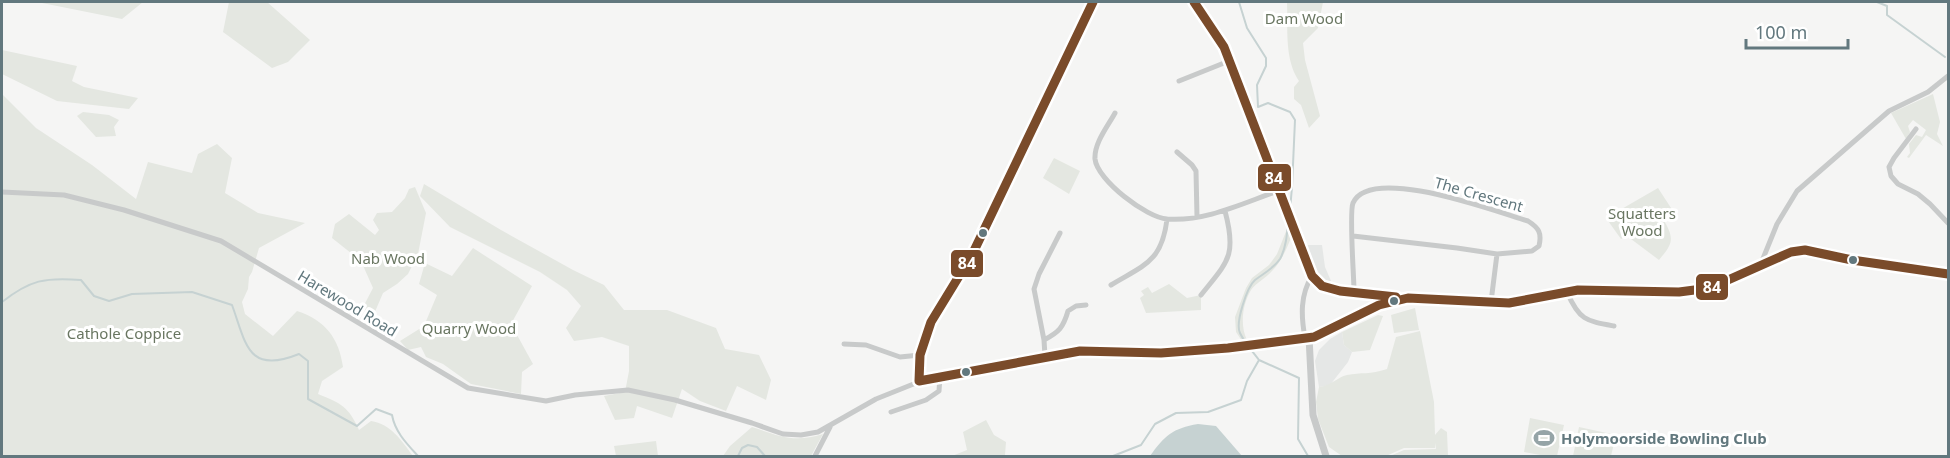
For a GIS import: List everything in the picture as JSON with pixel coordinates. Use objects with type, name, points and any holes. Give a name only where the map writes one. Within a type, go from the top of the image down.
[{"type":"street","points":[[919,381],[920,355],[931,322],[972,255],[1093,2]]},
{"type":"street","points":[[1194,2],[1224,47],[1312,276],[1322,286],[1340,291],[1408,298],[1509,303],[1578,290],[1679,292],[1710,288],[1779,256],[1805,250],[1852,260],[1948,274]]},
{"type":"street","points":[[1179,81],[1229,62]]},
{"type":"street","points":[[1760,266],[1778,224],[1797,191],[1889,111],[1928,92],[1948,76]]},
{"type":"street","points":[[1115,113],[1097,147],[1095,161],[1109,184],[1153,216],[1167,219],[1197,217],[1225,211],[1278,191]]},
{"type":"street","points":[[1916,129],[1889,166],[1891,176],[1898,184],[1918,194],[1948,223]]},
{"type":"street","points":[[1182,146],[1176,154],[1192,165],[1196,171],[1197,217]]},
{"type":"street","name":"The Crescent","points":[[1375,188],[1422,190],[1528,221],[1537,227],[1541,237],[1539,246],[1532,251],[1497,254],[1353,236],[1352,204],[1358,196],[1375,188]]},
{"type":"street","name":"Harewood Road","points":[[2,192],[64,195],[124,210],[221,241],[468,388],[546,401],[584,394],[628,390],[675,400],[783,434],[801,435],[818,432],[876,399],[919,381],[1045,356],[1080,351],[1161,353],[1307,338]]},
{"type":"street","points":[[1201,295],[1228,259],[1231,232],[1225,211]]},
{"type":"street","points":[[1111,285],[1156,254],[1165,238],[1167,219]]},
{"type":"street","points":[[1045,356],[1034,289],[1060,233]]},
{"type":"street","points":[[1353,236],[1354,291]]},
{"type":"street","points":[[1491,302],[1497,254]]},
{"type":"street","points":[[1312,276],[1303,297],[1302,321],[1307,338],[1313,415],[1326,456]]},
{"type":"street","points":[[1210,283],[1216,289]]},
{"type":"street","points":[[1567,292],[1574,307],[1588,321],[1614,326]]},
{"type":"street","points":[[1044,340],[1062,327],[1068,311],[1082,305],[1074,297]]},
{"type":"street","points":[[1307,338],[1322,334],[1379,304],[1408,298]]},
{"type":"street","points":[[844,344],[866,345],[900,357],[920,355]]},
{"type":"street","points":[[891,412],[926,400],[939,391],[940,376]]},
{"type":"street","points":[[815,456],[831,426]]},
{"type":"shaded area","points":[[1305,245],[1322,245],[1325,267],[1331,281],[1329,284],[1321,279],[1312,268]]},
{"type":"shaded area","points":[[1342,332],[1344,345],[1352,352],[1348,362],[1330,385],[1319,387],[1315,361],[1319,350],[1330,339]]},
{"type":"shaded area","points":[[1198,424],[1216,426],[1242,456],[1150,456],[1170,434]]},
{"type":"green space","points":[[37,2],[143,2],[122,19]]},
{"type":"green space","points":[[229,2],[267,2],[310,40],[288,62],[272,68],[223,32]]},
{"type":"green space","name":"Dam Wood","points":[[1287,2],[1323,2],[1318,28],[1303,43],[1305,60],[1320,116],[1309,128],[1301,105],[1294,99],[1294,87],[1299,81],[1289,53]]},
{"type":"green space","points":[[2,50],[77,66],[72,81],[84,87],[138,98],[129,109],[57,101],[2,74]]},
{"type":"green space","name":"Cathole Coppice","points":[[2,94],[36,128],[92,165],[136,199],[148,162],[192,173],[198,154],[217,144],[232,158],[225,193],[258,213],[305,223],[259,248],[249,277],[248,289],[242,302],[245,314],[273,336],[297,311],[323,325],[338,347],[343,367],[322,381],[318,394],[333,400],[348,411],[359,430],[371,421],[384,425],[395,434],[413,456],[2,456]]},
{"type":"green space","points":[[1933,94],[1940,122],[1937,134],[1943,146],[1926,135],[1909,158],[1907,157],[1910,153],[1909,144],[1916,135],[1922,137],[1926,130],[1913,120],[1908,126],[1910,132],[1906,139],[1891,113]]},
{"type":"green space","points":[[83,112],[109,115],[119,120],[114,127],[116,136],[96,137],[77,116]]},
{"type":"green space","points":[[1054,158],[1080,171],[1069,194],[1043,178]]},
{"type":"green space","points":[[424,184],[501,230],[604,285],[624,310],[667,310],[716,328],[725,349],[759,355],[771,380],[766,400],[737,386],[726,411],[700,401],[682,389],[672,418],[637,406],[634,418],[615,420],[604,396],[625,392],[629,371],[629,346],[602,337],[574,341],[566,328],[581,306],[567,290],[540,272],[450,227],[420,196]]},
{"type":"green space","name":"Nab Wood","points":[[415,187],[426,213],[418,254],[408,274],[383,293],[374,314],[362,309],[373,288],[361,261],[332,238],[335,224],[349,214],[375,235],[379,230],[373,220],[377,213],[392,212],[405,198],[409,189]]},
{"type":"green space","name":"Squatters Wood","points":[[1658,188],[1673,211],[1663,219],[1671,241],[1659,260],[1627,236],[1621,239],[1606,218]]},
{"type":"green space","points":[[1287,229],[1291,238],[1281,260],[1270,274],[1253,287],[1248,296],[1243,322],[1247,340],[1242,341],[1236,332],[1235,317],[1246,288],[1252,278],[1269,265],[1277,254]]},
{"type":"green space","name":"Quarry Wood","points":[[473,248],[532,286],[511,324],[533,364],[522,372],[521,394],[471,384],[443,364],[426,357],[421,347],[408,350],[400,341],[424,326],[437,295],[419,284],[425,263],[452,276]]},
{"type":"green space","points":[[1169,284],[1187,298],[1201,295],[1201,310],[1146,313],[1140,298],[1144,295],[1141,291],[1148,287],[1152,293]]},
{"type":"green space","points":[[1415,308],[1419,330],[1394,333],[1391,315]]},
{"type":"green space","points":[[1378,315],[1383,316],[1370,350],[1352,352],[1344,345],[1342,332]]},
{"type":"green space","points":[[1420,331],[1434,402],[1435,435],[1441,428],[1447,432],[1448,456],[1390,456],[1404,450],[1436,449],[1435,443],[1435,448],[1404,448],[1386,456],[1342,456],[1329,447],[1318,419],[1316,402],[1319,387],[1347,375],[1387,369],[1396,337]]},
{"type":"green space","name":"Holymoorside Bowling Club","points":[[1530,418],[1564,425],[1557,456],[1524,452]]},
{"type":"green space","points":[[986,420],[994,435],[1006,442],[1005,455],[952,456],[967,450],[963,432]]},
{"type":"green space","points":[[752,427],[779,436],[795,438],[823,434],[811,456],[723,456],[730,446]]},
{"type":"green space","points":[[1579,427],[1616,435],[1611,456],[1573,456]]},
{"type":"green space","points":[[656,441],[658,456],[616,456],[614,446]]},
{"type":"waterway","points":[[1239,2],[1247,28],[1266,58],[1266,66],[1257,85],[1258,107],[1268,103],[1290,112],[1295,120],[1290,210]]},
{"type":"waterway","points":[[1877,2],[1887,6],[1887,15],[1945,57]]},
{"type":"waterway","points":[[1259,360],[1240,333],[1240,314],[1252,284],[1280,259],[1287,237],[1288,222]]},
{"type":"waterway","points":[[2,302],[21,289],[38,282],[68,279],[81,280],[94,296],[109,301],[132,294],[192,292],[232,305],[246,343],[251,352],[259,358],[269,361],[299,354],[308,361],[308,399],[357,426],[376,409],[392,415],[399,432],[418,456]]},
{"type":"waterway","points":[[1113,456],[1141,445],[1155,424],[1176,413],[1208,412],[1241,400],[1247,381],[1259,360],[1299,378],[1298,439],[1308,456]]},
{"type":"waterway","points":[[738,456],[742,448],[748,445],[757,447],[765,456]]},
{"type":"waterway","points":[[1482,456],[1499,456]]},
{"type":"transit line","name":"84","points":[[1093,2],[972,255],[931,322],[920,355],[919,381],[1080,351],[1161,353],[1228,348],[1314,337],[1379,305],[1408,298],[1509,303],[1578,290],[1679,292],[1710,288],[1791,252],[1805,250],[1852,260],[1948,274]]},
{"type":"transit line","name":"84","points":[[1194,2],[1224,47],[1312,276],[1322,286],[1340,291],[1396,297]]},
{"type":"place","name":"Holymoorside Bowling Club","points":[[1544,438]]}]
